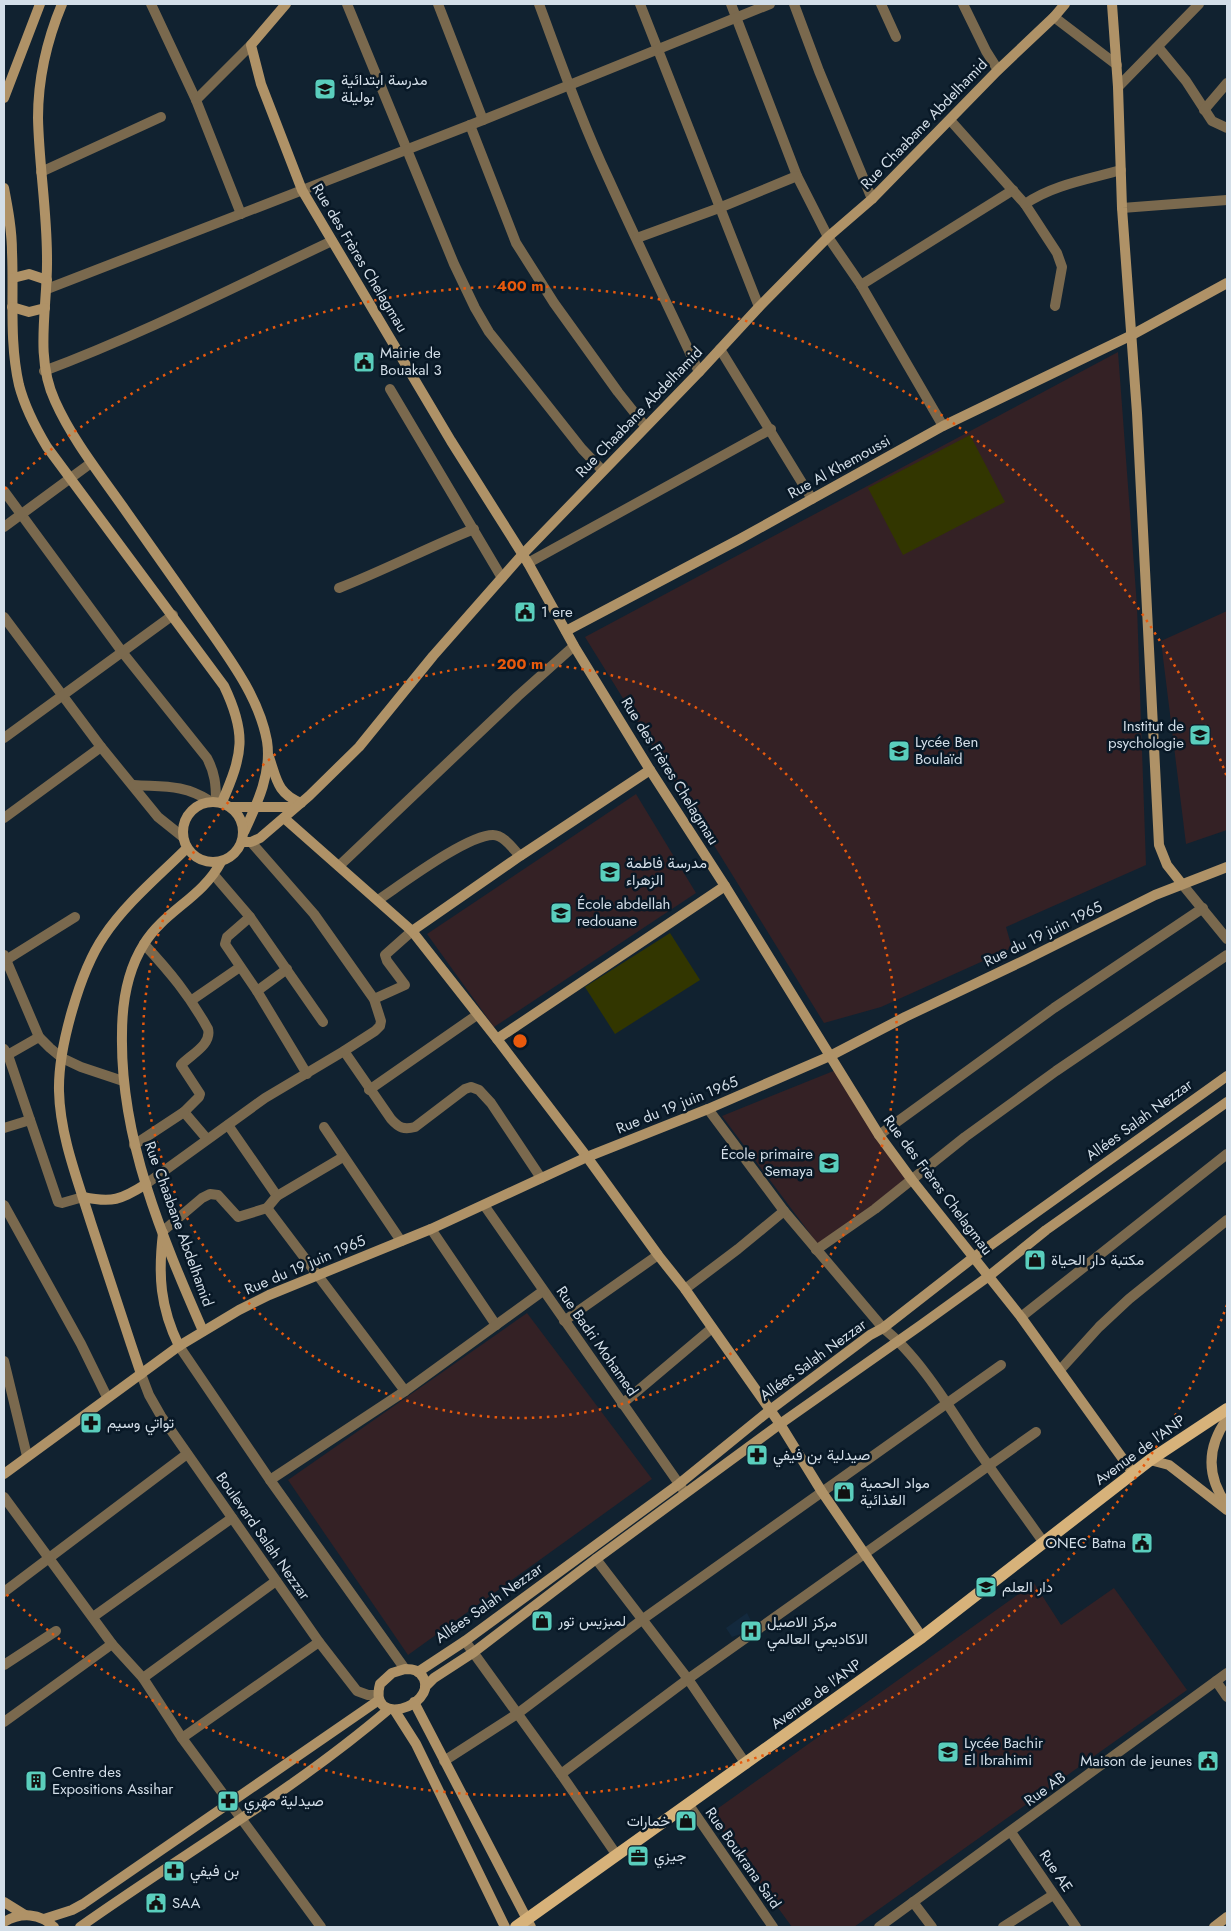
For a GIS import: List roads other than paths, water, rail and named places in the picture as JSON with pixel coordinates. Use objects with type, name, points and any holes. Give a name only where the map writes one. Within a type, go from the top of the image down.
[{"type":"main road","points":[[4,98],[40,4]]},
{"type":"main road","points":[[62,4],[47,46],[41,75],[38,116],[46,237],[47,284],[42,349],[44,371],[55,401],[75,438],[218,642],[250,692],[263,728],[268,754],[265,778],[256,806],[246,839],[230,858],[220,862],[202,860],[187,848],[183,837],[183,825],[188,813],[198,805],[216,801],[232,807],[256,806],[298,805]]},
{"type":"main road","points":[[252,45],[286,4]]},
{"type":"main road","name":"Rue Chaabane Abdelhamid","points":[[246,839],[260,838],[284,818],[359,747],[433,656],[502,578],[525,559],[602,470],[699,372],[758,307],[828,237],[872,199],[1065,4]]},
{"type":"main road","points":[[1112,4],[1118,87],[1122,208],[1137,413],[1160,845],[1167,865],[1182,884]]},
{"type":"main road","name":"Rue des Frères Chelagmau","points":[[252,45],[261,84],[302,190],[650,770],[725,886],[880,1135],[912,1180],[1021,1317],[1133,1473]]},
{"type":"main road","points":[[4,188],[9,215],[13,278],[8,295],[12,307],[15,357],[19,384],[26,407],[34,425],[48,447],[224,686],[235,708],[241,736],[239,760],[216,801]]},
{"type":"main road","points":[[13,278],[30,274],[47,284]]},
{"type":"main road","name":"Rue Al Khemoussi","points":[[566,632],[740,539],[943,426],[1130,336],[1227,283]]},
{"type":"main road","points":[[12,307],[29,312],[45,308]]},
{"type":"main road","points":[[268,754],[282,790],[286,796],[298,805]]},
{"type":"main road","points":[[412,931],[520,856],[650,770]]},
{"type":"main road","points":[[232,807],[243,823],[246,839]]},
{"type":"main road","points":[[284,818],[412,931],[497,1039],[685,1289],[780,1424],[822,1492],[922,1637]]},
{"type":"main road","points":[[141,1374],[83,1197],[64,1129],[59,1090],[62,1058],[74,1005],[88,965],[103,937],[120,915],[187,848]]},
{"type":"main road","name":"Rue Chaabane Abdelhamid","points":[[203,1331],[163,1231],[134,1145],[123,1081],[122,1018],[125,991],[132,969],[144,944],[156,928],[192,898],[214,875],[220,862]]},
{"type":"main road","name":"Rue du 19 juin 1965","points":[[4,1474],[26,1456],[179,1346],[269,1295],[432,1229],[587,1157],[708,1109],[830,1056],[905,1017],[1155,895],[1227,867]]},
{"type":"main road","points":[[497,1039],[725,886]]},
{"type":"main road","name":"Allées Salah Nezzar","points":[[418,1672],[464,1641],[679,1484],[770,1410],[883,1328],[974,1257],[1227,1076]]},
{"type":"main road","points":[[80,1927],[240,1820],[392,1710],[400,1710],[414,1702],[423,1694],[426,1686],[434,1678],[474,1652],[596,1559],[780,1424],[989,1276],[1046,1230],[1227,1102]]},
{"type":"main road","points":[[83,1197],[100,1200],[120,1199],[146,1184]]},
{"type":"main road","points":[[163,1231],[160,1284],[164,1309],[179,1346]]},
{"type":"main road","name":"Avenue de l'ANP","points":[[525,1925],[616,1854],[689,1805],[922,1637],[1150,1460],[1227,1409]]},
{"type":"main road","points":[[1227,1419],[1213,1442],[1211,1463],[1217,1488],[1227,1505]]},
{"type":"main road","points":[[1150,1460],[1174,1468],[1227,1510]]},
{"type":"main road","points":[[426,1686],[418,1672],[405,1669],[392,1673],[382,1680],[379,1697],[381,1704],[392,1710],[416,1744],[505,1927]]},
{"type":"main road","points":[[44,1919],[72,1910],[83,1904],[379,1697]]},
{"type":"main road","points":[[414,1702],[481,1833],[525,1925]]},
{"type":"main road","points":[[463,1839],[481,1833]]},
{"type":"main road","points":[[4,1902],[25,1915]]},
{"type":"main road","points":[[4,1922],[14,1916],[25,1915],[44,1919],[54,1927]]},
{"type":"main road","points":[[1214,1927],[1227,1917]]},
{"type":"street","points":[[151,4],[196,100],[241,214]]},
{"type":"street","points":[[347,4],[461,280],[489,332],[582,449],[602,470]]},
{"type":"street","points":[[438,4],[484,120]]},
{"type":"street","points":[[539,4],[608,179],[699,372]]},
{"type":"street","points":[[640,4],[758,307]]},
{"type":"street","points":[[731,4],[797,176],[828,237],[861,285],[943,426]]},
{"type":"street","points":[[47,284],[241,214],[407,150],[770,4]]},
{"type":"street","points":[[794,4],[872,199]]},
{"type":"street","points":[[881,4],[896,37]]},
{"type":"street","points":[[963,4],[978,36],[998,70]]},
{"type":"street","points":[[1118,87],[1200,4]]},
{"type":"street","points":[[1054,17],[1116,65]]},
{"type":"street","points":[[196,100],[252,45]]},
{"type":"street","points":[[1158,47],[1186,81],[1212,121],[1227,128]]},
{"type":"street","points":[[1204,110],[1227,84]]},
{"type":"street","points":[[41,172],[160,117]]},
{"type":"street","points":[[950,120],[1025,204],[1061,259],[1062,266],[1055,306]]},
{"type":"street","points":[[470,125],[516,242],[559,311],[645,426]]},
{"type":"street","points":[[1025,204],[1034,197],[1058,188],[1121,170]]},
{"type":"street","points":[[637,238],[719,208],[797,176]]},
{"type":"street","points":[[861,285],[1013,190]]},
{"type":"street","points":[[1122,208],[1227,200]]},
{"type":"street","points":[[44,371],[84,356],[193,309],[332,241]]},
{"type":"street","points":[[720,350],[771,429],[812,499]]},
{"type":"street","points":[[390,389],[502,578]]},
{"type":"street","points":[[525,559],[771,429]]},
{"type":"street","points":[[4,528],[91,463]]},
{"type":"street","points":[[4,492],[124,652],[207,758],[216,779],[216,801],[178,787],[134,785]]},
{"type":"street","points":[[340,588],[474,528]]},
{"type":"street","points":[[4,738],[173,615]]},
{"type":"street","points":[[4,617],[101,747],[134,785],[158,817],[183,837]]},
{"type":"street","points":[[339,866],[518,696],[574,646]]},
{"type":"street","points":[[4,818],[101,747]]},
{"type":"street","points":[[378,900],[463,845],[485,837],[493,835],[500,837],[520,856]]},
{"type":"street","points":[[146,1184],[265,1098],[344,1051],[380,1026],[381,1021],[374,999],[314,914],[246,839]]},
{"type":"street","points":[[214,875],[250,917],[323,1022]]},
{"type":"street","points":[[1182,884],[1227,938]]},
{"type":"street","points":[[880,1135],[1054,1008],[1203,908]]},
{"type":"street","points":[[75,917],[5,957],[39,1037],[62,1058],[81,1067],[123,1081]]},
{"type":"street","points":[[250,917],[225,940],[227,948],[307,1074]]},
{"type":"street","points":[[374,999],[404,986],[405,984],[387,961],[385,955],[412,931]]},
{"type":"street","points":[[134,1145],[184,1112],[200,1097],[200,1094],[181,1065],[203,1046],[210,1033],[192,1000],[173,975],[144,944]]},
{"type":"street","points":[[816,1250],[875,1210],[964,1137],[1227,955]]},
{"type":"street","points":[[192,1000],[240,967]]},
{"type":"street","points":[[256,991],[287,969]]},
{"type":"street","points":[[370,1090],[477,1015]]},
{"type":"street","points":[[39,1037],[5,1054],[58,1202],[62,1203],[83,1197]]},
{"type":"street","points":[[344,1051],[397,1126],[405,1130],[415,1127],[465,1089],[476,1088],[491,1103],[541,1178]]},
{"type":"street","points":[[708,1109],[784,1211],[816,1250],[883,1328],[898,1340],[946,1403],[1044,1543]]},
{"type":"street","points":[[184,1112],[207,1140]]},
{"type":"street","points":[[4,1128],[30,1120]]},
{"type":"street","points":[[228,1125],[276,1196]]},
{"type":"street","points":[[324,1127],[401,1242]]},
{"type":"street","points":[[1021,1317],[1227,1154]]},
{"type":"street","points":[[163,1231],[202,1198],[210,1194],[218,1195],[238,1217],[267,1208],[276,1196],[343,1157]]},
{"type":"street","points":[[4,1205],[81,1344],[108,1397]]},
{"type":"street","name":"Rue Badri Mohamed","points":[[484,1205],[686,1494]]},
{"type":"street","points":[[267,1208],[405,1391]]},
{"type":"street","points":[[685,1289],[784,1211]]},
{"type":"street","points":[[1060,1370],[1099,1327],[1129,1299],[1227,1220]]},
{"type":"street","points":[[432,1229],[496,1325]]},
{"type":"street","points":[[564,1321],[658,1255]]},
{"type":"street","points":[[270,1480],[405,1391],[543,1292]]},
{"type":"street","points":[[622,1404],[712,1328]]},
{"type":"street","points":[[179,1346],[270,1480],[405,1669]]},
{"type":"street","points":[[4,1360],[26,1456]]},
{"type":"street","points":[[444,1761],[517,1714],[642,1619],[1002,1365]]},
{"type":"street","name":"Boulevard Salah Nezzar","points":[[141,1374],[149,1395],[161,1416],[319,1642],[357,1690],[379,1697]]},
{"type":"street","points":[[561,1774],[688,1679],[1036,1432]]},
{"type":"street","points":[[4,1592],[48,1557],[188,1454]]},
{"type":"street","points":[[4,1497],[112,1644],[143,1678],[182,1738],[240,1820],[320,1927]]},
{"type":"street","points":[[93,1617],[232,1518]]},
{"type":"street","points":[[596,1559],[688,1679],[746,1764]]},
{"type":"street","points":[[143,1678],[276,1581]]},
{"type":"street","points":[[4,1665],[56,1631]]},
{"type":"street","points":[[464,1641],[474,1652],[616,1854]]},
{"type":"street","points":[[182,1738],[319,1642]]},
{"type":"street","points":[[4,1722],[112,1644]]},
{"type":"street","name":"Rue AB","points":[[880,1927],[1227,1673]]},
{"type":"street","points":[[1216,1681],[1227,1697]]},
{"type":"street","name":"Rue Boukrana Said","points":[[689,1805],[774,1927]]},
{"type":"street","name":"Rue AE","points":[[1011,1832],[1076,1927]]},
{"type":"street","points":[[1002,1927],[1053,1894]]},
{"type":"street","points":[[913,1902],[932,1927]]},
{"type":"place","name":"مدرسة ابتدائية بوليلة","points":[[325,89]]},
{"type":"place","name":"Mairie de Bouakal 3","points":[[364,362]]},
{"type":"place","name":"1 ere","points":[[525,612]]},
{"type":"place","name":"Institut de psychologie","points":[[1200,735]]},
{"type":"place","name":"Lycée Ben Boulaïd","points":[[899,751]]},
{"type":"place","name":"مدرسة فاطمة الزهراء","points":[[610,872]]},
{"type":"place","name":"École abdellah redouane","points":[[561,913]]},
{"type":"place","name":"École primaire Semaya","points":[[829,1163]]},
{"type":"place","name":"مكتبة دار الحياة","points":[[1035,1260]]},
{"type":"place","name":"تواتي وسيم","points":[[91,1423]]},
{"type":"place","name":"صيدلية بن فيفي","points":[[757,1455]]},
{"type":"place","name":"مواد الحمية الغذائية","points":[[844,1492]]},
{"type":"place","name":"ONEC Batna","points":[[1142,1543]]},
{"type":"place","name":"دار العلم","points":[[986,1587]]},
{"type":"place","name":"لمبزيس تور","points":[[542,1621]]},
{"type":"place","name":"مركز الاصيل الاكاديمي العالمي","points":[[751,1631]]},
{"type":"place","name":"Lycée Bachir El Ibrahimi","points":[[948,1752]]},
{"type":"place","name":"Maison de jeunes","points":[[1208,1761]]},
{"type":"place","name":"Centre des Expositions Assihar","points":[[36,1781]]},
{"type":"place","name":"صيدلية مهري","points":[[228,1801]]},
{"type":"place","name":"خمارات","points":[[686,1821]]},
{"type":"place","name":"جيزي","points":[[638,1856]]},
{"type":"place","name":"بن فيفي","points":[[174,1871]]},
{"type":"place","name":"SAA","points":[[156,1903]]}]
